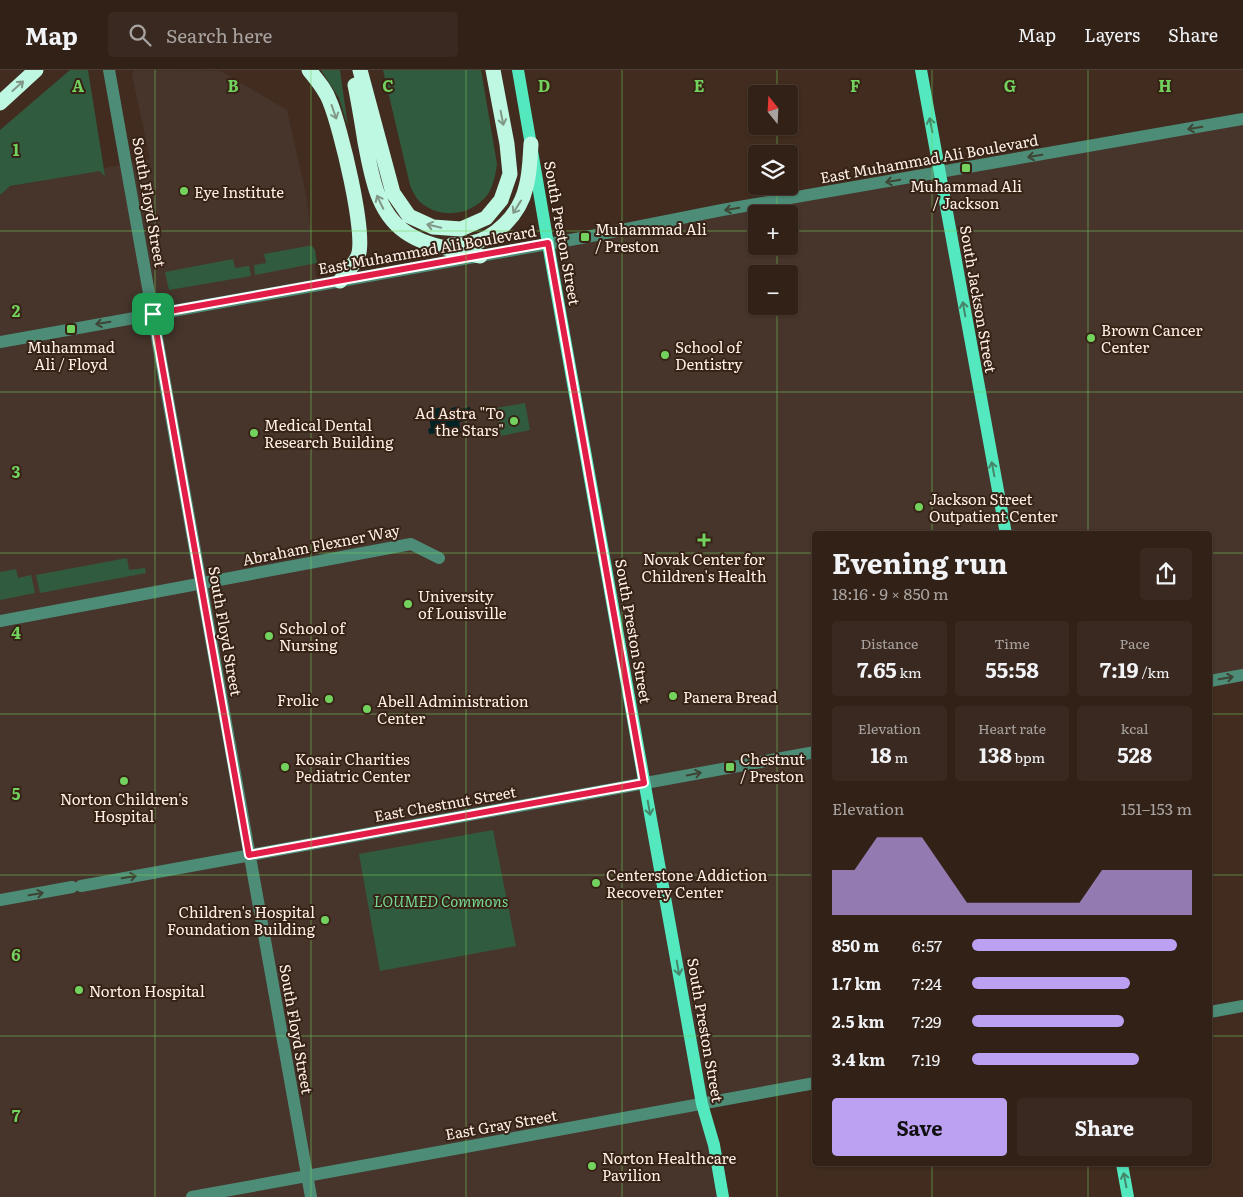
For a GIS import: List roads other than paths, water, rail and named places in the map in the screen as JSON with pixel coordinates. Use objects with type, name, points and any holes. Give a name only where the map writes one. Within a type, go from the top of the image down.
[{"type":"highway","points":[[0,102],[36,70]]},
{"type":"highway","points":[[310,70],[330,101],[341,131],[360,236],[358,256],[340,281]]},
{"type":"highway","points":[[355,70],[356,89],[371,174],[377,195],[388,216],[402,230],[412,236],[436,245],[480,256]]},
{"type":"highway","points":[[360,70],[393,193],[409,216],[433,227],[461,229],[486,218],[501,200],[510,174],[507,144],[493,70]]},
{"type":"highway","points":[[436,245],[468,244],[489,237],[504,225],[516,211],[526,187],[531,144]]},
{"type":"main road","name":"South Preston Street","points":[[518,70],[702,1104],[714,1145],[723,1197]]},
{"type":"main road","name":"South Jackson Street","points":[[921,70],[1005,531]]},
{"type":"main road","points":[[1122,1166],[1128,1197]]},
{"type":"street","name":"South Floyd Street","points":[[109,70],[311,1197]]},
{"type":"street","name":"East Muhammad Ali Boulevard","points":[[0,342],[480,256],[722,210],[1243,119]]},
{"type":"street","name":"Abraham Flexner Way","points":[[0,621],[410,544],[439,558]]},
{"type":"street","points":[[1212,681],[1243,675]]},
{"type":"street","name":"East Chestnut Street","points":[[0,900],[812,753]]},
{"type":"street","points":[[1212,1012],[1243,1006]]},
{"type":"street","name":"East Gray Street","points":[[192,1197],[812,1085]]},
{"type":"water","points":[[442,407],[444,413],[451,412],[451,408],[456,407],[456,410],[470,407],[472,419],[459,422],[461,433],[454,434],[453,427],[446,428],[446,432],[429,434],[428,429],[431,428],[429,417],[435,416],[434,409]]},
{"type":"place","name":"Muhammad Ali / Jackson","points":[[966,168]]},
{"type":"place","name":"Eye Institute","points":[[184,191]]},
{"type":"place","name":"Muhammad Ali / Preston","points":[[585,237]]},
{"type":"place","name":"Muhammad Ali / Floyd","points":[[71,329]]},
{"type":"place","name":"Brown Cancer Center","points":[[1091,338]]},
{"type":"place","name":"School of Dentistry","points":[[665,355]]},
{"type":"place","name":"Ad Astra \"To the Stars\"","points":[[514,421]]},
{"type":"place","name":"Medical Dental Research Building","points":[[254,433]]},
{"type":"place","name":"Jackson Street Outpatient Center","points":[[919,507]]},
{"type":"place","name":"Novak Center for Children's Health","points":[[704,540]]},
{"type":"place","name":"University of Louisville","points":[[408,604]]},
{"type":"place","name":"School of Nursing","points":[[269,636]]},
{"type":"place","name":"Panera Bread","points":[[673,696]]},
{"type":"place","name":"Frolic","points":[[329,699]]},
{"type":"place","name":"Abell Administration Center","points":[[367,709]]},
{"type":"place","name":"Kosair Charities Pediatric Center","points":[[285,767]]},
{"type":"place","name":"Chestnut / Preston","points":[[730,767]]},
{"type":"place","name":"Norton Children's Hospital","points":[[124,781]]},
{"type":"place","name":"Centerstone Addiction Recovery Center","points":[[596,883]]},
{"type":"place","name":"Children's Hospital Foundation Building","points":[[325,920]]},
{"type":"place","name":"Norton Hospital","points":[[79,990]]},
{"type":"place","name":"Norton Healthcare Pavilion","points":[[592,1166]]},
{"type":"park label","name":"LOUMED Commons","points":[[441,900]]}]
